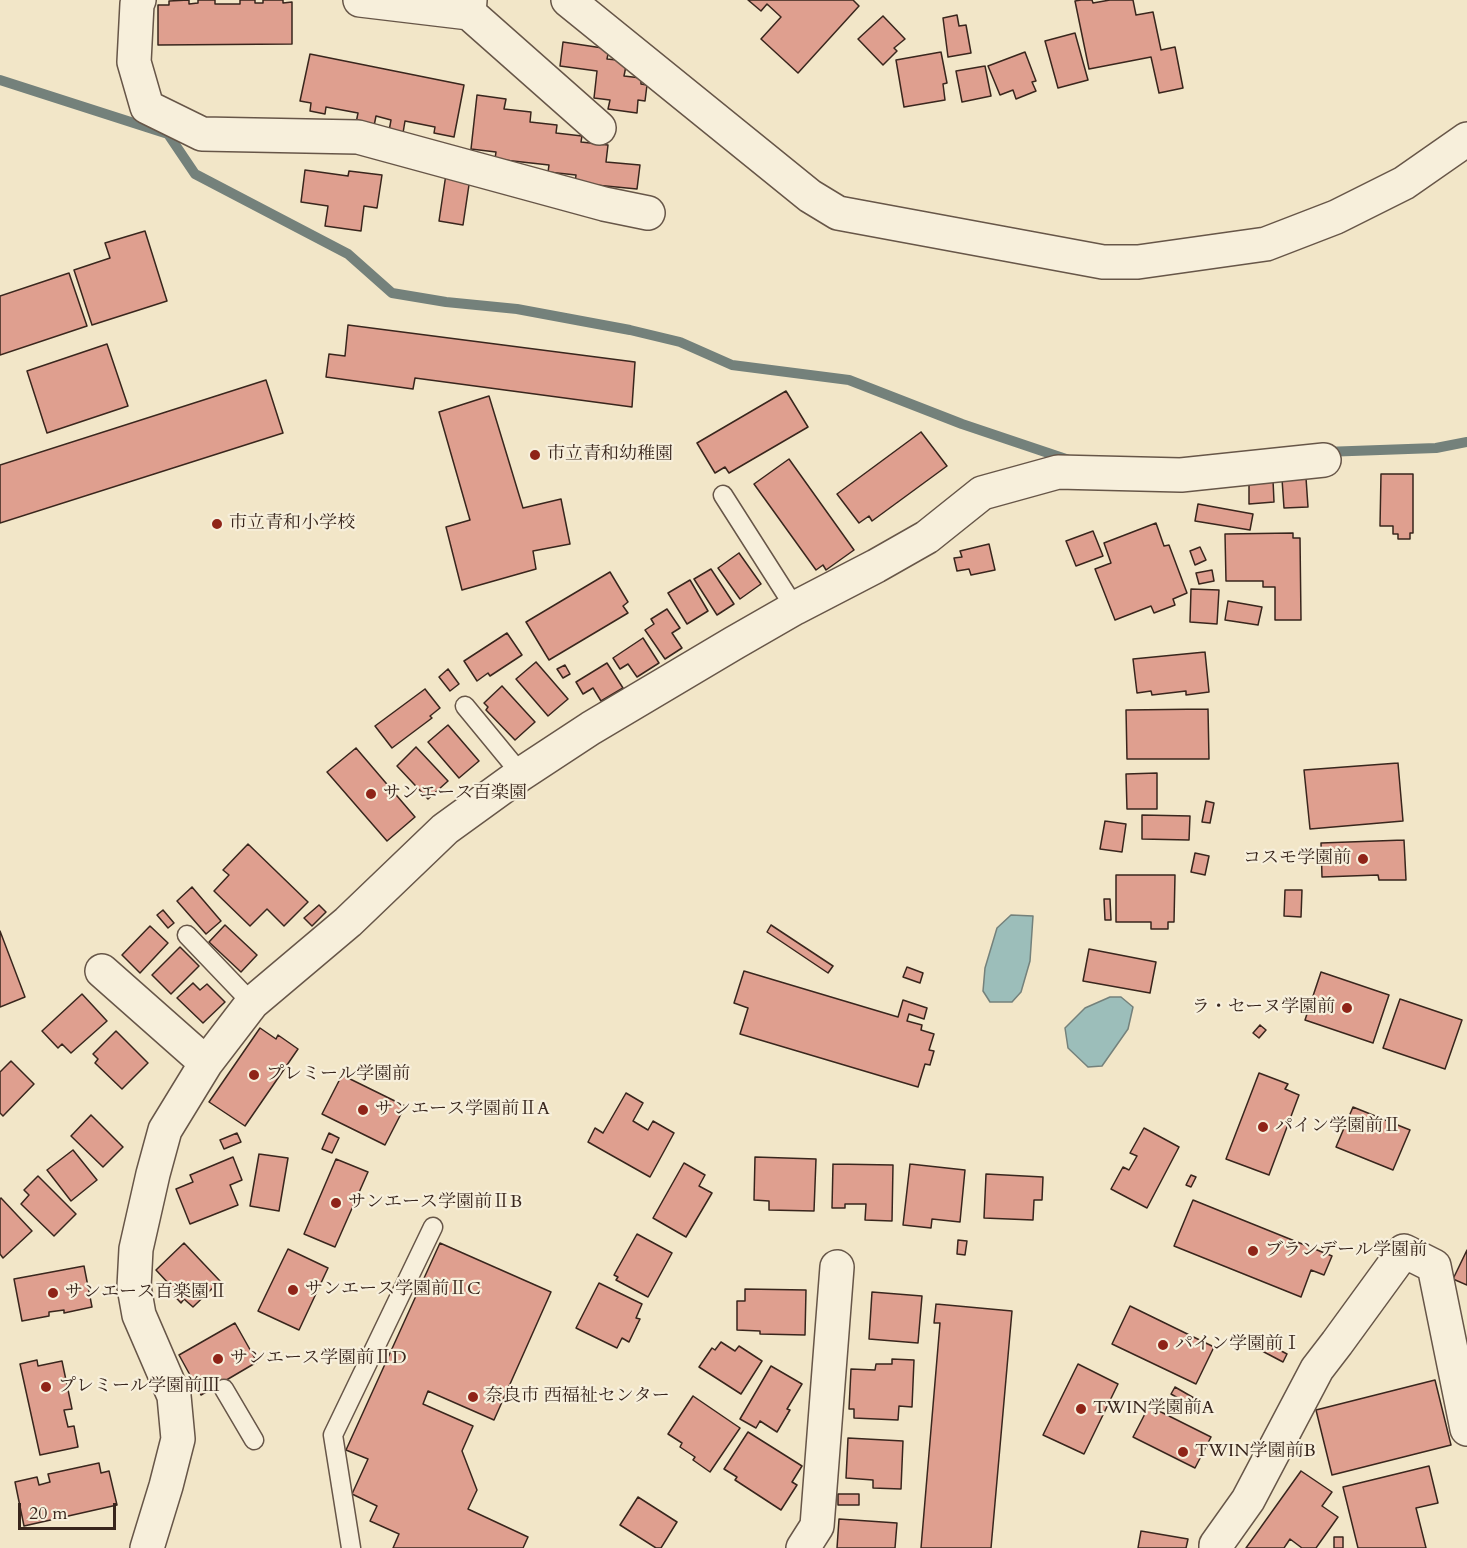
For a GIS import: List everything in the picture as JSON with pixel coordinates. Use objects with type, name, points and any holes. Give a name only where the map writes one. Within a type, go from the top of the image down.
[{"type":"street","points":[[139,0],[134,62],[147,107],[202,134],[358,137],[604,204],[648,213]]},
{"type":"street","points":[[360,0],[470,7],[599,128]]},
{"type":"street","points":[[568,0],[810,196],[838,213],[1103,262],[1138,262],[1266,244],[1336,217],[1404,183],[1467,139]]},
{"type":"street","points":[[147,1548],[178,1439],[174,1396],[139,1315],[134,1287],[136,1249],[165,1130],[207,1063],[252,1003],[348,922],[445,829],[521,774],[601,722],[795,608],[927,537],[982,493],[1058,472],[1181,475],[1324,460]]},
{"type":"street","points":[[102,971],[207,1063]]},
{"type":"street","points":[[1216,1548],[1248,1500],[1317,1369],[1404,1251],[1434,1266],[1467,1429]]},
{"type":"street","points":[[802,1548],[817,1526],[837,1267]]},
{"type":"lane","points":[[723,495],[795,608]]},
{"type":"lane","points":[[465,706],[521,774]]},
{"type":"lane","points":[[187,935],[252,1003]]},
{"type":"lane","points":[[351,1548],[333,1435],[433,1227]]},
{"type":"lane","points":[[224,1389],[254,1440]]},
{"type":"water","points":[[1011,915],[1033,916],[1030,961],[1021,992],[1012,1002],[990,1002],[983,991],[985,968],[997,928]]},
{"type":"water","points":[[1110,997],[1121,997],[1133,1007],[1128,1029],[1102,1066],[1088,1067],[1068,1048],[1065,1028],[1085,1008]]},
{"type":"building","points":[[189,0],[189,4],[198,3],[198,0],[215,0],[215,4],[240,4],[240,0],[255,0],[255,3],[263,3],[263,0],[292,2],[292,44],[158,45],[158,5],[169,5],[169,1]]},
{"type":"building","points":[[748,0],[853,0],[859,6],[798,73],[761,39],[781,17],[767,4],[761,11]]},
{"type":"building","points":[[1092,0],[1093,3],[1133,0],[1136,15],[1153,12],[1161,50],[1175,47],[1183,88],[1159,93],[1151,57],[1089,69],[1075,1]]},
{"type":"building","points":[[957,15],[959,26],[966,25],[971,53],[948,57],[943,18]]},
{"type":"building","points":[[883,16],[905,39],[894,48],[897,51],[883,65],[858,39]]},
{"type":"building","points":[[1075,33],[1088,80],[1058,88],[1045,41]]},
{"type":"building","points":[[563,42],[609,49],[607,59],[627,61],[624,76],[641,78],[641,84],[647,85],[645,101],[638,100],[637,113],[608,109],[610,100],[594,98],[597,71],[560,66]]},
{"type":"building","points":[[941,52],[947,83],[943,84],[945,100],[904,107],[896,60]]},
{"type":"building","points":[[1025,52],[1036,81],[1032,82],[1036,91],[1016,99],[1013,90],[1000,95],[988,66]]},
{"type":"building","points":[[310,54],[464,85],[454,137],[434,133],[435,127],[405,121],[403,133],[389,131],[391,120],[376,116],[374,126],[356,123],[358,113],[326,107],[325,114],[310,111],[311,103],[300,101]]},
{"type":"building","points":[[985,66],[991,96],[962,102],[956,71]]},
{"type":"building","points":[[477,95],[506,99],[504,109],[531,112],[530,122],[557,125],[556,133],[582,136],[581,142],[608,145],[606,162],[640,165],[637,189],[575,183],[576,175],[548,172],[549,165],[495,159],[496,152],[471,149]]},
{"type":"building","points":[[305,170],[348,176],[349,171],[382,175],[377,208],[364,206],[361,231],[325,226],[328,206],[301,202]]},
{"type":"building","points":[[446,174],[470,178],[463,225],[439,221]]},
{"type":"building","points":[[145,231],[167,301],[92,325],[74,270],[110,258],[105,243]]},
{"type":"building","points":[[69,273],[87,326],[0,355],[0,296]]},
{"type":"building","points":[[348,325],[635,362],[632,407],[415,378],[413,389],[326,377],[329,354],[345,356]]},
{"type":"building","points":[[107,344],[128,406],[47,433],[27,371]]},
{"type":"building","points":[[266,380],[283,433],[0,523],[0,465]]},
{"type":"building","points":[[786,391],[808,427],[729,473],[725,467],[715,473],[697,443]]},
{"type":"building","points":[[489,396],[523,508],[561,499],[570,544],[533,551],[536,569],[462,590],[446,527],[470,520],[439,412]]},
{"type":"building","points":[[921,432],[947,466],[872,521],[869,516],[859,523],[837,494]]},
{"type":"building","points":[[789,459],[854,550],[826,570],[823,565],[816,570],[754,484]]},
{"type":"building","points":[[1381,474],[1413,474],[1413,533],[1410,533],[1410,539],[1398,539],[1398,534],[1393,534],[1393,526],[1380,526]]},
{"type":"building","points":[[1306,478],[1308,507],[1284,508],[1282,479]]},
{"type":"building","points":[[1273,480],[1274,502],[1249,504],[1249,482]]},
{"type":"building","points":[[1198,504],[1253,514],[1250,530],[1195,521]]},
{"type":"building","points":[[1156,523],[1164,546],[1169,545],[1187,593],[1173,599],[1175,605],[1154,613],[1151,606],[1115,620],[1095,569],[1111,563],[1104,543]]},
{"type":"building","points":[[1093,531],[1103,556],[1076,566],[1066,541]]},
{"type":"building","points":[[1293,533],[1293,538],[1300,538],[1301,620],[1275,620],[1275,587],[1263,587],[1263,581],[1226,581],[1225,534]]},
{"type":"building","points":[[989,544],[995,570],[971,575],[969,569],[957,571],[954,558],[962,557],[960,551]]},
{"type":"building","points":[[1200,547],[1206,560],[1195,565],[1190,551]]},
{"type":"building","points":[[739,553],[761,584],[740,599],[718,568]]},
{"type":"building","points":[[711,569],[734,604],[717,615],[694,579]]},
{"type":"building","points":[[1212,570],[1214,581],[1199,584],[1196,573]]},
{"type":"building","points":[[610,572],[628,602],[623,606],[628,613],[549,660],[526,622]]},
{"type":"building","points":[[690,580],[708,611],[687,624],[668,593]]},
{"type":"building","points":[[1191,589],[1219,590],[1217,624],[1190,622]]},
{"type":"building","points":[[1228,601],[1262,607],[1258,625],[1225,620]]},
{"type":"building","points":[[667,609],[680,628],[672,633],[682,648],[665,659],[645,630],[654,624],[651,619]]},
{"type":"building","points":[[507,633],[522,655],[490,676],[488,673],[477,681],[464,661]]},
{"type":"building","points":[[643,638],[659,663],[637,677],[628,664],[620,669],[613,658]]},
{"type":"building","points":[[1205,652],[1209,692],[1186,695],[1186,691],[1152,695],[1151,691],[1137,693],[1133,659]]},
{"type":"building","points":[[536,662],[568,699],[548,716],[516,679]]},
{"type":"building","points":[[607,663],[623,688],[601,701],[593,688],[583,694],[576,682]]},
{"type":"building","points":[[565,665],[570,674],[563,678],[557,669]]},
{"type":"building","points":[[448,669],[459,684],[450,691],[439,677]]},
{"type":"building","points":[[502,686],[535,722],[515,740],[486,710],[488,707],[484,703]]},
{"type":"building","points":[[425,689],[440,708],[430,716],[432,718],[392,748],[375,726]]},
{"type":"building","points":[[1208,709],[1209,759],[1127,759],[1126,710]]},
{"type":"building","points":[[448,725],[479,761],[459,778],[428,742]]},
{"type":"building","points":[[416,747],[448,781],[428,799],[397,766]]},
{"type":"building","name":"サンエース百楽園","points":[[356,748],[415,817],[387,841],[327,772]]},
{"type":"building","points":[[1398,763],[1403,821],[1310,829],[1304,770]]},
{"type":"building","points":[[1157,773],[1157,809],[1127,809],[1126,774]]},
{"type":"building","points":[[1206,801],[1214,803],[1210,823],[1202,822]]},
{"type":"building","points":[[1142,815],[1190,816],[1189,840],[1142,839]]},
{"type":"building","points":[[1105,821],[1126,824],[1122,852],[1100,849]]},
{"type":"building","name":"コスモ学園前","points":[[1404,840],[1406,880],[1379,880],[1378,875],[1322,877],[1321,843]]},
{"type":"building","points":[[248,844],[308,902],[284,926],[267,909],[250,926],[214,891],[229,875],[223,870]]},
{"type":"building","points":[[1195,853],[1209,856],[1205,875],[1191,872]]},
{"type":"building","points":[[1116,875],[1175,875],[1174,922],[1168,922],[1168,929],[1151,929],[1151,922],[1116,922]]},
{"type":"building","points":[[192,887],[221,921],[206,934],[177,901]]},
{"type":"building","points":[[1285,890],[1302,890],[1301,917],[1284,916]]},
{"type":"building","points":[[1104,899],[1110,899],[1111,920],[1105,920]]},
{"type":"building","points":[[319,905],[326,912],[312,926],[304,918]]},
{"type":"building","points":[[163,910],[174,923],[168,928],[157,915]]},
{"type":"building","points":[[225,925],[257,955],[241,972],[209,942]]},
{"type":"building","points":[[771,925],[833,966],[828,973],[767,932]]},
{"type":"building","points":[[150,926],[168,943],[140,973],[122,955]]},
{"type":"building","points":[[0,931],[25,997],[0,1007]]},
{"type":"building","points":[[180,947],[199,966],[171,994],[152,975]]},
{"type":"building","points":[[1089,949],[1156,962],[1150,993],[1083,981]]},
{"type":"building","points":[[907,967],[923,973],[920,983],[903,977]]},
{"type":"building","points":[[744,971],[898,1017],[903,1000],[927,1008],[924,1019],[909,1014],[907,1021],[922,1025],[921,1030],[934,1034],[929,1050],[934,1051],[930,1065],[925,1064],[918,1087],[740,1034],[748,1008],[734,1003]]},
{"type":"building","name":"ラ・セーヌ学園前","points":[[1321,972],[1389,995],[1373,1043],[1305,1020]]},
{"type":"building","points":[[193,983],[200,990],[207,984],[225,1002],[203,1023],[177,998]]},
{"type":"building","points":[[82,994],[107,1021],[71,1053],[62,1044],[58,1048],[42,1031]]},
{"type":"building","points":[[1400,999],[1462,1020],[1445,1069],[1383,1048]]},
{"type":"building","points":[[1260,1025],[1266,1030],[1259,1038],[1253,1033]]},
{"type":"building","name":"プレミール学園前","points":[[260,1028],[276,1039],[278,1035],[298,1049],[245,1126],[209,1102]]},
{"type":"building","points":[[116,1031],[148,1063],[122,1089],[95,1063],[98,1059],[93,1054]]},
{"type":"building","points":[[11,1061],[34,1084],[3,1116],[0,1113],[0,1072]]},
{"type":"building","name":"パイン学園前Ⅱ","points":[[1259,1073],[1288,1084],[1285,1089],[1299,1095],[1269,1175],[1226,1159]]},
{"type":"building","name":"サンエース学園前ⅡA","points":[[342,1075],[405,1106],[385,1145],[322,1114]]},
{"type":"building","points":[[626,1093],[643,1103],[633,1121],[648,1130],[653,1121],[674,1133],[650,1177],[588,1142],[595,1128],[603,1133]]},
{"type":"building","points":[[1353,1107],[1410,1130],[1393,1170],[1336,1147]]},
{"type":"building","points":[[91,1115],[123,1147],[103,1167],[71,1136]]},
{"type":"building","points":[[1144,1128],[1179,1147],[1147,1208],[1111,1189],[1123,1167],[1129,1170],[1137,1156],[1130,1153]]},
{"type":"building","points":[[237,1133],[241,1142],[224,1149],[220,1140]]},
{"type":"building","points":[[329,1133],[339,1138],[332,1153],[322,1149]]},
{"type":"building","points":[[73,1150],[97,1180],[71,1201],[47,1170]]},
{"type":"building","points":[[259,1154],[288,1158],[279,1211],[250,1206]]},
{"type":"building","points":[[233,1157],[242,1180],[230,1185],[238,1205],[190,1224],[176,1189],[193,1182],[190,1175]]},
{"type":"building","points":[[755,1157],[816,1159],[814,1211],[769,1210],[769,1201],[754,1200]]},
{"type":"building","name":"サンエース学園前ⅡB","points":[[336,1159],[368,1172],[335,1247],[304,1234]]},
{"type":"building","points":[[684,1163],[705,1175],[699,1186],[712,1193],[686,1237],[653,1218]]},
{"type":"building","points":[[833,1164],[893,1165],[892,1221],[865,1220],[866,1204],[845,1204],[845,1208],[832,1208]]},
{"type":"building","points":[[910,1164],[965,1170],[960,1222],[932,1219],[931,1228],[903,1225]]},
{"type":"building","points":[[986,1174],[1043,1177],[1042,1200],[1034,1200],[1033,1220],[984,1218]]},
{"type":"building","points":[[1191,1175],[1196,1177],[1191,1187],[1186,1185]]},
{"type":"building","points":[[38,1176],[76,1214],[54,1236],[21,1204],[29,1195],[24,1190]]},
{"type":"building","points":[[1,1198],[32,1231],[3,1258],[0,1254]]},
{"type":"building","name":"ブランデール学園前","points":[[1193,1200],[1332,1256],[1324,1275],[1311,1270],[1301,1297],[1174,1246]]},
{"type":"building","points":[[637,1234],[672,1253],[648,1297],[616,1280],[618,1277],[614,1275]]},
{"type":"building","points":[[958,1240],[967,1241],[965,1255],[957,1254]]},
{"type":"building","points":[[184,1243],[220,1281],[193,1307],[184,1299],[181,1303],[167,1288],[170,1285],[156,1270]]},
{"type":"building","name":"奈良市 西福祉センター","points":[[440,1243],[551,1292],[494,1420],[428,1391],[423,1404],[473,1426],[462,1451],[477,1490],[468,1509],[528,1537],[523,1548],[393,1548],[399,1534],[370,1521],[377,1506],[352,1494],[368,1459],[346,1450]]},
{"type":"building","name":"サンエース学園前ⅡC","points":[[288,1249],[328,1268],[299,1330],[258,1311]]},
{"type":"building","points":[[1467,1250],[1467,1285],[1453,1279]]},
{"type":"building","name":"サンエース百楽園Ⅱ","points":[[84,1266],[92,1307],[64,1313],[64,1310],[49,1312],[49,1316],[22,1321],[14,1279]]},
{"type":"building","points":[[599,1283],[642,1304],[636,1318],[640,1319],[629,1342],[622,1338],[617,1348],[576,1328]]},
{"type":"building","points":[[745,1289],[806,1290],[805,1335],[760,1334],[760,1331],[737,1330],[737,1301],[745,1301]]},
{"type":"building","points":[[872,1292],[922,1296],[918,1343],[869,1339]]},
{"type":"building","points":[[936,1304],[1012,1311],[991,1548],[921,1548],[940,1323],[934,1323]]},
{"type":"building","name":"パイン学園前Ⅰ","points":[[1130,1306],[1214,1347],[1196,1384],[1112,1344]]},
{"type":"building","name":"サンエース学園前ⅡD","points":[[235,1323],[257,1362],[201,1395],[179,1355]]},
{"type":"building","points":[[1249,1334],[1287,1354],[1283,1362],[1245,1342]]},
{"type":"building","points":[[721,1342],[735,1351],[739,1346],[762,1361],[741,1394],[699,1367],[712,1348],[715,1350]]},
{"type":"building","points":[[892,1359],[914,1360],[912,1407],[899,1406],[898,1420],[854,1418],[854,1409],[849,1409],[851,1369],[875,1370],[876,1364],[892,1364]]},
{"type":"building","name":"プレミール学園前Ⅲ","points":[[37,1360],[38,1366],[62,1361],[72,1409],[64,1410],[68,1427],[74,1426],[78,1447],[40,1455],[20,1364]]},
{"type":"building","name":"TWIN学園前A","points":[[1078,1364],[1118,1384],[1084,1454],[1043,1435]]},
{"type":"building","points":[[771,1366],[802,1384],[777,1432],[760,1421],[756,1428],[740,1419]]},
{"type":"building","points":[[1435,1380],[1451,1445],[1332,1475],[1316,1410]]},
{"type":"building","points":[[1175,1387],[1194,1398],[1190,1405],[1171,1394]]},
{"type":"building","points":[[693,1396],[740,1428],[710,1472],[693,1460],[695,1457],[680,1447],[682,1443],[668,1434]]},
{"type":"building","name":"TWIN学園前B","points":[[1149,1406],[1211,1437],[1195,1468],[1133,1437]]},
{"type":"building","points":[[748,1432],[802,1466],[792,1482],[797,1485],[781,1510],[735,1480],[737,1477],[724,1469]]},
{"type":"building","points":[[848,1438],[903,1441],[901,1489],[873,1488],[873,1480],[846,1478]]},
{"type":"building","points":[[99,1463],[101,1473],[109,1471],[117,1505],[24,1526],[15,1482],[37,1477],[39,1485],[50,1482],[48,1474]]},
{"type":"building","points":[[1429,1466],[1438,1503],[1416,1508],[1426,1548],[1358,1548],[1343,1487]]},
{"type":"building","points":[[1301,1471],[1332,1492],[1322,1506],[1338,1517],[1316,1548],[1302,1548],[1290,1539],[1284,1548],[1246,1548]]},
{"type":"building","points":[[838,1494],[859,1494],[859,1505],[838,1505]]},
{"type":"building","points":[[638,1497],[677,1522],[661,1548],[656,1548],[620,1525]]},
{"type":"building","points":[[839,1519],[897,1523],[895,1548],[837,1548]]},
{"type":"building","points":[[1141,1531],[1188,1539],[1186,1548],[1138,1548]]},
{"type":"building","points":[[1334,1537],[1343,1537],[1343,1548],[1334,1548]]},
{"type":"waterway","points":[[0,80],[168,134],[195,174],[348,254],[392,293],[446,302],[517,309],[630,330],[680,342],[732,365],[849,380],[962,424],[1069,460]]},
{"type":"waterway","points":[[1324,452],[1436,448],[1467,442]]},
{"type":"place","name":"市立青和幼稚園","points":[[535,455]]},
{"type":"place","name":"市立青和小学校","points":[[217,524]]},
{"type":"place","name":"サンエース百楽園","points":[[371,794]]},
{"type":"place","name":"コスモ学園前","points":[[1363,859]]},
{"type":"place","name":"ラ・セーヌ学園前","points":[[1347,1008]]},
{"type":"place","name":"プレミール学園前","points":[[254,1075]]},
{"type":"place","name":"サンエース学園前ⅡA","points":[[363,1110]]},
{"type":"place","name":"パイン学園前Ⅱ","points":[[1263,1127]]},
{"type":"place","name":"サンエース学園前ⅡB","points":[[336,1203]]},
{"type":"place","name":"ブランデール学園前","points":[[1253,1251]]},
{"type":"place","name":"サンエース学園前ⅡC","points":[[293,1290]]},
{"type":"place","name":"サンエース百楽園Ⅱ","points":[[53,1293]]},
{"type":"place","name":"パイン学園前Ⅰ","points":[[1163,1345]]},
{"type":"place","name":"サンエース学園前ⅡD","points":[[218,1359]]},
{"type":"place","name":"プレミール学園前Ⅲ","points":[[46,1387]]},
{"type":"place","name":"奈良市 西福祉センター","points":[[473,1397]]},
{"type":"place","name":"TWIN学園前A","points":[[1081,1409]]},
{"type":"place","name":"TWIN学園前B","points":[[1183,1452]]}]
